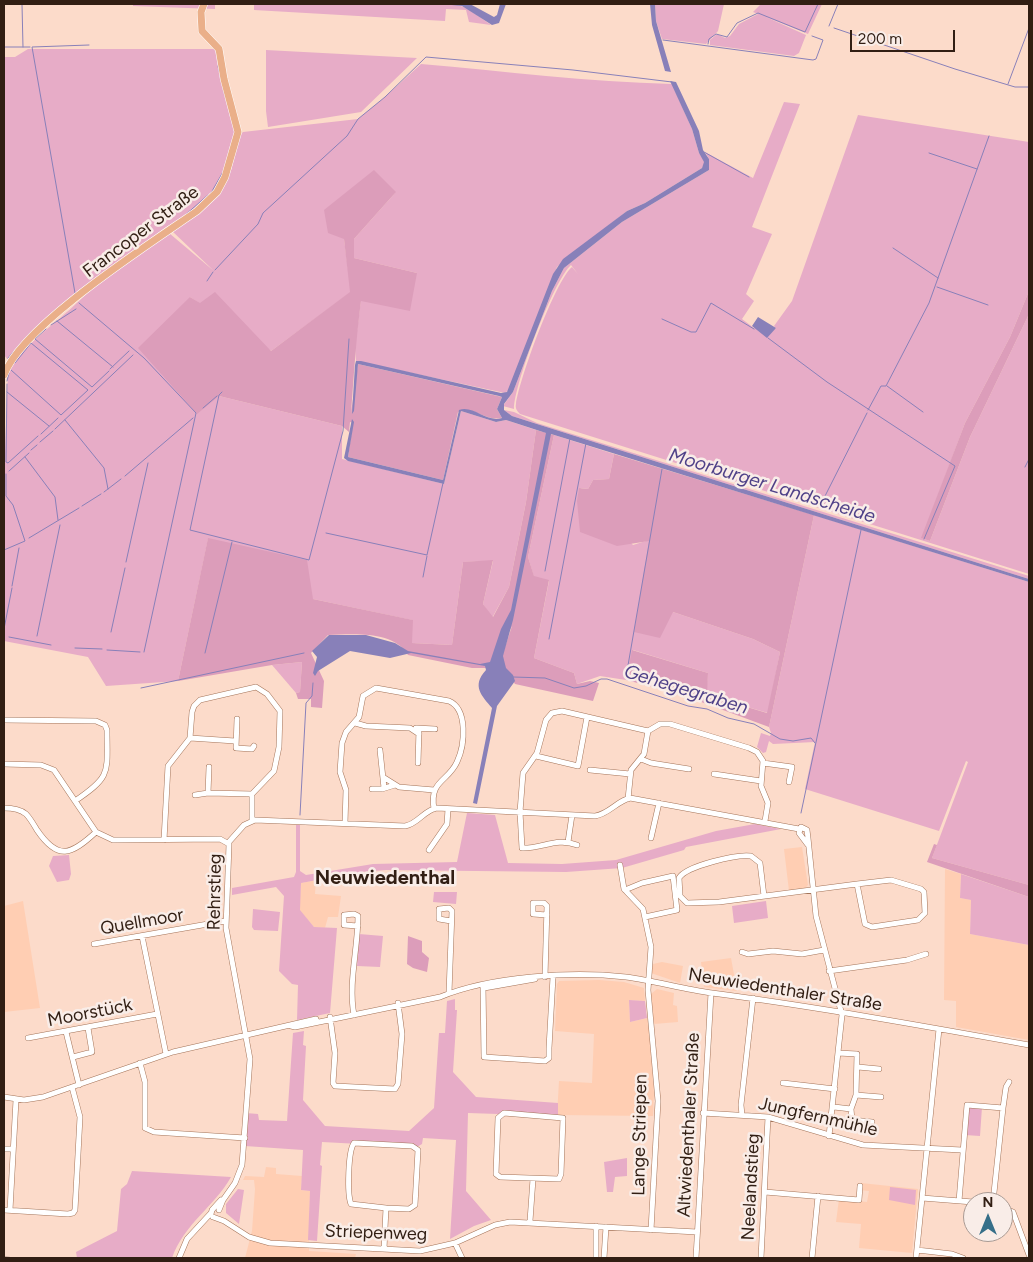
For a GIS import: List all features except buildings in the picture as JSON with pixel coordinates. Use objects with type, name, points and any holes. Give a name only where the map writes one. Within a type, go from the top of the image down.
[{"type":"main road","name":"Francoper Straße","points":[[4,375],[8,364],[18,351],[56,314],[197,211],[210,200],[221,185],[230,167],[238,132],[224,78],[219,49],[202,31],[201,12],[204,4]]},
{"type":"street","points":[[164,840],[168,766],[190,738],[194,706],[200,700],[256,687],[268,694],[280,711],[278,760],[274,771],[252,794],[252,820]]},
{"type":"street","points":[[345,823],[346,790],[340,772],[341,748],[346,732],[359,716],[363,696],[376,688],[422,694],[457,704],[462,719],[458,759],[434,790],[434,809]]},
{"type":"street","points":[[576,845],[568,842],[551,842],[538,848],[522,848],[520,812],[523,773],[536,756],[545,722],[552,713],[562,711],[648,731],[660,724],[670,724],[752,749],[759,754],[763,763],[761,781],[768,803],[765,822]]},
{"type":"street","points":[[536,756],[578,766],[588,717]]},
{"type":"street","points":[[237,719],[236,748],[252,749],[254,746]]},
{"type":"street","points":[[4,720],[96,721],[105,725],[107,764],[105,776],[96,786],[75,801]]},
{"type":"street","points":[[355,723],[366,726],[410,728],[419,732],[435,730]]},
{"type":"street","points":[[628,799],[630,774],[633,767],[641,759],[648,731]]},
{"type":"street","points":[[418,763],[419,732]]},
{"type":"street","points":[[190,738],[236,741]]},
{"type":"street","points":[[380,750],[384,788]]},
{"type":"street","points":[[641,759],[651,763],[689,769]]},
{"type":"street","points":[[763,763],[792,767],[789,782]]},
{"type":"street","points":[[4,764],[48,767],[59,776],[96,832],[72,850],[63,852],[53,850],[26,814],[18,810],[4,808]]},
{"type":"street","points":[[208,793],[209,767]]},
{"type":"street","points":[[590,770],[630,774]]},
{"type":"street","points":[[714,774],[761,781]]},
{"type":"street","points":[[383,777],[395,785]]},
{"type":"street","points":[[372,789],[395,785],[434,790]]},
{"type":"street","points":[[195,795],[208,793],[252,794]]},
{"type":"street","points":[[228,843],[244,825],[252,820],[407,826],[434,809],[600,815],[628,799],[799,829],[804,827],[806,829],[813,890],[824,950],[842,1012],[834,1107],[829,1136]]},
{"type":"street","points":[[651,838],[659,803]]},
{"type":"street","points":[[428,850],[447,824],[448,809]]},
{"type":"street","points":[[568,842],[572,815]]},
{"type":"street","name":"Rehrstieg","points":[[96,832],[113,840],[220,839],[228,843],[230,850],[225,921],[250,1059],[245,1138],[240,1169],[235,1183],[216,1213],[199,1226],[187,1239],[178,1258]]},
{"type":"street","points":[[764,896],[760,863],[752,856],[736,856],[687,870],[678,880],[680,896],[687,903],[713,902],[764,896],[813,890],[857,884],[891,880],[922,889],[924,892],[925,913],[918,920],[872,927],[865,924],[857,884]]},
{"type":"street","points":[[620,865],[625,890],[640,904],[645,917],[677,910],[673,876],[642,882],[625,890]]},
{"type":"street","points":[[545,977],[547,916]]},
{"type":"street","name":"Lange Striepen","points":[[645,917],[651,953],[648,982],[658,1101],[651,1230]]},
{"type":"street","name":"Quellmoor","points":[[94,944],[225,921]]},
{"type":"street","points":[[449,993],[451,921]]},
{"type":"street","points":[[354,1013],[352,1000],[358,926]]},
{"type":"street","points":[[142,936],[166,1054]]},
{"type":"street","points":[[742,952],[748,954],[773,951],[802,954],[824,950]]},
{"type":"street","points":[[829,971],[907,960],[926,954]]},
{"type":"street","points":[[483,986],[485,1057],[545,1061],[548,1058],[550,1048],[553,976]]},
{"type":"street","name":"Neuwiedenthaler Straße","points":[[4,1098],[16,1100],[38,1098],[166,1054],[291,1026],[295,1027],[483,986],[553,976],[608,976],[842,1012],[1029,1045]]},
{"type":"street","name":"Altwiedenthaler Straße","points":[[696,1258],[710,993]]},
{"type":"street","points":[[742,1115],[741,1105],[753,998]]},
{"type":"street","points":[[331,1018],[335,1067],[333,1083],[335,1086],[395,1090],[398,1084],[402,1034],[398,1004]]},
{"type":"street","name":"Moorstück","points":[[28,1038],[157,1014]]},
{"type":"street","points":[[72,1057],[92,1052],[88,1028]]},
{"type":"street","points":[[916,1258],[938,1029]]},
{"type":"street","points":[[66,1032],[79,1085]]},
{"type":"street","points":[[838,1053],[857,1054],[856,1095],[851,1109],[852,1120],[872,1122]]},
{"type":"street","points":[[140,1063],[145,1082],[145,1128],[154,1132],[245,1138]]},
{"type":"street","points":[[858,1067],[879,1069]]},
{"type":"street","points":[[995,1192],[1003,1108],[1006,1086],[1009,1082]]},
{"type":"street","points":[[783,1083],[835,1088]]},
{"type":"street","points":[[16,1100],[7,1210],[73,1213],[75,1210],[80,1124],[72,1087]]},
{"type":"street","points":[[856,1095],[881,1097]]},
{"type":"street","points":[[958,1201],[967,1105],[1003,1108]]},
{"type":"street","points":[[834,1107],[851,1109]]},
{"type":"street","name":"Jungfernmühle","points":[[704,1113],[768,1117],[863,1145],[962,1150]]},
{"type":"street","points":[[501,1114],[558,1116],[564,1119],[560,1178],[555,1180],[533,1179],[500,1177],[496,1174],[498,1118],[501,1114]]},
{"type":"street","name":"Neelandstieg","points":[[761,1258],[768,1117]]},
{"type":"street","points":[[354,1143],[417,1147],[414,1207],[386,1208],[351,1204],[349,1194],[350,1159],[354,1143]]},
{"type":"street","points":[[4,1149],[13,1149]]},
{"type":"street","points":[[530,1222],[533,1179]]},
{"type":"street","points":[[765,1192],[859,1200],[860,1186]]},
{"type":"street","points":[[812,1258],[818,1196]]},
{"type":"street","points":[[922,1198],[963,1201]]},
{"type":"street","points":[[384,1249],[386,1208]]},
{"type":"street","points":[[1013,1212],[1029,1255]]},
{"type":"street","name":"Striepenweg","points":[[216,1213],[233,1227],[250,1237],[270,1243],[420,1251],[455,1243],[495,1225],[530,1222],[697,1232]]},
{"type":"street","points":[[596,1226],[596,1258]]},
{"type":"street","points":[[604,1258],[606,1227]]},
{"type":"street","points":[[455,1243],[462,1258]]},
{"type":"street","points":[[917,1250],[952,1254],[963,1258]]},
{"type":"shaded area","points":[[133,4],[215,4],[215,9],[133,6]]},
{"type":"shaded area","points":[[254,4],[454,4],[467,8],[491,25],[469,22],[466,10],[446,9],[445,21],[254,10]]},
{"type":"shaded area","points":[[441,4],[470,4],[494,17],[497,15],[500,4],[506,4],[499,23],[492,25],[462,6]]},
{"type":"shaded area","points":[[650,4],[655,4],[656,21],[671,72],[665,71],[652,25]]},
{"type":"shaded area","points":[[655,4],[724,4],[718,31],[706,44],[662,39],[656,21]]},
{"type":"shaded area","points":[[761,4],[822,4],[808,34],[766,17],[806,35],[799,53],[794,56],[710,45],[710,40],[717,34],[725,38],[730,36],[739,24],[758,14],[753,12]]},
{"type":"shaded area","points":[[28,49],[217,49],[235,130],[225,171],[215,190],[186,216],[166,227],[87,286],[8,360],[4,355],[4,57],[15,57]]},
{"type":"shaded area","points":[[266,50],[417,58],[361,112],[268,127],[266,111]]},
{"type":"shaded area","points":[[421,64],[578,79],[672,84],[692,129],[699,153],[705,162],[702,168],[645,203],[627,211],[557,267],[509,390],[505,393],[356,361],[355,346],[361,300],[417,273],[354,258],[354,239],[396,192],[344,239],[351,292],[271,351],[190,297],[219,396],[342,426],[342,459],[444,484],[461,411],[496,422],[506,420],[536,430],[526,502],[509,587],[492,618],[483,604],[493,561],[463,562],[452,645],[412,643],[412,620],[313,599],[208,539],[178,681],[106,686],[88,657],[4,641],[4,480],[8,371],[24,350],[100,282],[169,233],[214,271],[172,231],[201,210],[231,170],[240,135],[243,132],[358,119]]},
{"type":"shaded area","points":[[670,81],[676,82],[699,131],[703,150],[709,159],[709,170],[622,222],[564,268],[552,291],[513,392],[504,404],[504,410],[512,416],[1029,579],[1029,582],[551,434],[513,620],[503,656],[506,668],[513,675],[515,681],[497,706],[477,804],[473,803],[492,708],[482,695],[479,686],[479,681],[486,670],[485,666],[411,653],[390,658],[350,651],[318,671],[315,676],[313,673],[317,657],[312,651],[329,635],[366,635],[395,643],[408,651],[480,664],[490,662],[501,629],[511,610],[546,433],[506,420],[496,422],[461,411],[444,484],[348,461],[344,458],[352,419],[354,422],[348,457],[443,480],[459,410],[470,410],[496,419],[502,418],[497,409],[502,397],[358,364],[354,411],[352,414],[356,361],[501,393],[507,392],[553,274],[563,259],[627,211],[645,203],[702,168],[704,162],[699,153],[692,129]]},
{"type":"shaded area","points":[[784,102],[800,104],[752,227],[772,234],[746,294],[754,301],[742,319],[754,328],[776,329],[774,326],[792,301],[858,115],[1029,142],[1029,291],[1010,337],[965,423],[922,538],[930,541],[970,437],[1029,314],[1029,574],[520,414],[516,407],[519,392],[548,310],[556,291],[572,267],[578,274],[571,265],[555,290],[536,333],[521,378],[514,409],[503,406],[513,392],[552,291],[564,268],[622,222],[709,170],[709,159],[705,152],[753,178]]},
{"type":"shaded area","points":[[374,170],[396,192],[354,239],[354,258],[417,273],[410,311],[361,301],[351,413],[358,364],[502,397],[497,409],[502,418],[490,418],[464,410],[458,412],[443,480],[348,457],[353,423],[350,422],[349,432],[342,426],[219,396],[197,414],[138,348],[190,297],[200,303],[215,292],[271,351],[350,292],[344,239],[328,233],[324,210]]},
{"type":"shaded area","points":[[1029,291],[1029,314],[970,437],[930,541],[921,538],[965,423],[1010,337]]},
{"type":"shaded area","points":[[758,317],[776,328],[767,338],[752,326]]},
{"type":"shaded area","points":[[504,410],[514,412],[537,423],[1029,576],[1029,579],[512,416]]},
{"type":"shaded area","points":[[536,430],[554,435],[528,557],[534,576],[549,580],[534,658],[574,673],[577,684],[590,681],[599,683],[593,701],[515,684],[500,662],[512,626],[489,668],[472,668],[408,655],[402,647],[383,637],[360,634],[328,635],[311,653],[324,681],[322,708],[311,707],[311,699],[298,699],[296,693],[300,692],[302,662],[272,665],[178,681],[208,538],[307,560],[313,599],[413,620],[412,643],[452,645],[463,562],[493,560],[483,604],[493,617],[509,587],[526,502]]},
{"type":"shaded area","points":[[554,435],[614,454],[609,479],[593,480],[588,489],[580,488],[633,545],[649,540],[673,612],[753,639],[780,652],[768,713],[706,695],[708,673],[633,650],[626,680],[600,676],[577,684],[574,673],[534,658],[549,581],[534,577],[528,557]]},
{"type":"shaded area","points":[[614,454],[814,515],[769,727],[677,693],[626,680],[632,650],[708,673],[707,695],[767,713],[780,652],[753,639],[673,612],[660,638],[634,632],[649,541],[617,546],[580,532],[577,501],[579,488],[588,489],[593,480],[609,479]]},
{"type":"shaded area","points":[[814,515],[1029,582],[1029,885],[932,858],[968,762],[966,761],[939,831],[805,789],[815,742],[773,744],[769,741],[766,752],[763,753],[757,747],[761,733],[770,736],[771,733],[769,727]]},
{"type":"shaded area","points":[[302,662],[300,692],[296,693],[272,665]]},
{"type":"shaded area","points":[[467,813],[495,815],[508,863],[562,864],[616,860],[716,831],[755,824],[781,829],[686,847],[684,850],[622,868],[566,872],[386,870],[361,872],[301,883],[300,910],[314,927],[337,928],[330,1013],[297,1020],[298,985],[292,984],[279,971],[284,896],[276,887],[232,895],[232,888],[294,877],[296,872],[296,825],[300,825],[300,871],[306,875],[373,864],[457,862]]},
{"type":"shaded area","points":[[934,844],[937,845],[932,858],[1029,885],[1029,897],[927,862]]},
{"type":"shaded area","points":[[802,847],[808,885],[805,888],[789,891],[784,849]]},
{"type":"shaded area","points":[[69,855],[71,874],[69,880],[57,882],[49,866],[53,856]]},
{"type":"shaded area","points":[[945,869],[961,874],[960,898],[971,900],[970,934],[1029,945],[1029,1040],[956,1027],[956,1001],[944,1000]]},
{"type":"shaded area","points":[[961,874],[1029,897],[1029,945],[970,934],[971,900],[960,898]]},
{"type":"shaded area","points":[[316,880],[315,894],[341,896],[338,917],[328,917],[325,928],[314,927],[299,910],[301,883]]},
{"type":"shaded area","points":[[434,892],[457,892],[456,904],[433,902]]},
{"type":"shaded area","points":[[23,901],[40,1008],[4,1012],[4,906]]},
{"type":"shaded area","points":[[766,901],[768,918],[734,923],[732,906]]},
{"type":"shaded area","points":[[253,909],[280,912],[278,931],[254,930],[252,927]]},
{"type":"shaded area","points":[[359,934],[383,936],[380,967],[357,966]]},
{"type":"shaded area","points":[[408,936],[422,941],[422,952],[429,958],[427,972],[407,964]]},
{"type":"shaded area","points":[[731,958],[737,991],[704,987],[701,962]]},
{"type":"shaded area","points":[[662,962],[683,966],[680,983],[651,973],[653,964]]},
{"type":"shaded area","points":[[599,980],[624,982],[644,988],[645,1001],[629,1000],[630,1022],[647,1018],[649,1025],[654,1092],[653,1116],[557,1115],[559,1081],[592,1083],[594,1034],[555,1031],[557,984],[559,981]]},
{"type":"shaded area","points":[[657,989],[674,993],[673,1005],[677,1006],[678,1022],[654,1024],[651,994]]},
{"type":"shaded area","points":[[455,999],[455,1010],[457,1010],[453,1072],[476,1097],[558,1103],[558,1116],[468,1113],[466,1191],[491,1220],[474,1226],[450,1239],[456,1140],[423,1138],[422,1144],[417,1147],[322,1142],[317,1241],[308,1240],[310,1191],[301,1190],[303,1150],[245,1146],[246,1113],[258,1114],[259,1120],[287,1121],[293,1033],[304,1031],[303,1045],[306,1046],[303,1100],[325,1126],[409,1131],[434,1108],[439,1033],[445,1033],[447,1001]]},
{"type":"shaded area","points":[[629,1000],[645,1001],[647,1018],[630,1022]]},
{"type":"shaded area","points":[[968,1106],[982,1107],[980,1136],[965,1135]]},
{"type":"shaded area","points":[[627,1158],[627,1176],[615,1177],[613,1192],[607,1192],[604,1162]]},
{"type":"shaded area","points":[[266,1167],[276,1168],[276,1174],[302,1176],[301,1190],[310,1191],[309,1251],[356,1254],[355,1258],[245,1258],[252,1231],[255,1189],[254,1180],[243,1180],[245,1176],[264,1177]]},
{"type":"shaded area","points":[[132,1171],[231,1177],[216,1198],[191,1225],[177,1246],[172,1258],[77,1258],[76,1252],[117,1231],[121,1189],[127,1184]]},
{"type":"shaded area","points":[[861,1183],[918,1189],[912,1253],[859,1248],[861,1224],[836,1222],[839,1199],[867,1202],[869,1191],[860,1190]]},
{"type":"shaded area","points":[[890,1187],[916,1190],[915,1205],[889,1200]]},
{"type":"shaded area","points":[[238,1189],[244,1190],[239,1224],[226,1213],[226,1204]]},
{"type":"waterway","points":[[22,4],[23,47]]},
{"type":"waterway","points":[[708,44],[709,39],[716,34],[727,37],[737,23],[758,13],[805,32],[818,4]]},
{"type":"waterway","points":[[829,26],[838,4]]},
{"type":"waterway","points":[[834,28],[955,69],[1015,87],[1029,87]]},
{"type":"waterway","points":[[1008,84],[1029,28]]},
{"type":"waterway","points":[[663,40],[813,60],[816,59],[823,40],[812,36]]},
{"type":"waterway","points":[[75,293],[32,47],[89,45]]},
{"type":"waterway","points":[[4,47],[30,47]]},
{"type":"waterway","points":[[215,270],[258,224],[263,213],[347,136],[358,119],[385,97],[426,57],[573,70],[672,82]]},
{"type":"waterway","points":[[218,66],[225,96]]},
{"type":"waterway","points":[[868,410],[881,386],[886,386],[929,303],[989,136]]},
{"type":"waterway","points":[[704,152],[749,177]]},
{"type":"waterway","points":[[929,153],[977,169]]},
{"type":"waterway","points":[[211,193],[223,172]]},
{"type":"waterway","points":[[183,217],[208,195]]},
{"type":"waterway","points":[[893,248],[938,278]]},
{"type":"waterway","points":[[207,281],[213,272]]},
{"type":"waterway","points":[[937,287],[988,305]]},
{"type":"waterway","points":[[79,303],[144,358],[196,413],[144,652]]},
{"type":"waterway","points":[[662,319],[691,332],[696,332],[711,303],[754,329]]},
{"type":"waterway","points":[[51,325],[76,309]]},
{"type":"waterway","points":[[8,358],[31,332],[55,311]]},
{"type":"waterway","points":[[57,321],[113,367]]},
{"type":"waterway","points":[[46,329],[35,339],[92,387],[109,371]]},
{"type":"waterway","points":[[768,338],[827,382],[955,466],[924,539]]},
{"type":"waterway","points":[[222,392],[219,395],[190,530],[309,560],[343,431],[349,339]]},
{"type":"waterway","points":[[11,370],[61,415],[88,390],[31,343],[15,363]]},
{"type":"waterway","points":[[110,369],[129,351]]},
{"type":"waterway","points":[[55,429],[133,355]]},
{"type":"waterway","points":[[7,381],[9,373]]},
{"type":"waterway","points":[[7,384],[6,462],[8,463],[38,436]]},
{"type":"waterway","points":[[887,386],[923,412]]},
{"type":"waterway","points":[[7,392],[49,426]]},
{"type":"waterway","points":[[203,408],[217,396]]},
{"type":"waterway","name":"Moorburger Landscheide","points":[[822,502],[867,413]]},
{"type":"waterway","points":[[41,434],[58,418]]},
{"type":"waterway","points":[[125,476],[193,418]]},
{"type":"waterway","points":[[65,420],[104,468],[108,489]]},
{"type":"waterway","points":[[40,442],[53,431]]},
{"type":"waterway","points":[[545,571],[570,438]]},
{"type":"waterway","points":[[549,639],[586,443]]},
{"type":"waterway","points":[[31,450],[37,445]]},
{"type":"waterway","points":[[9,471],[29,453]]},
{"type":"waterway","points":[[25,457],[55,497],[58,520]]},
{"type":"waterway","points":[[1025,467],[1029,459]]},
{"type":"waterway","points":[[126,562],[148,463]]},
{"type":"waterway","name":"Moorburger Landscheide","points":[[626,677],[662,469]]},
{"type":"waterway","points":[[4,550],[25,541],[13,505],[6,496],[6,474]]},
{"type":"waterway","points":[[104,492],[121,479]]},
{"type":"waterway","points":[[326,533],[427,555],[443,483]]},
{"type":"waterway","points":[[82,506],[101,494]]},
{"type":"waterway","points":[[29,538],[79,508]]},
{"type":"waterway","points":[[37,636],[60,525]]},
{"type":"waterway","name":"Moorburger Landscheide","points":[[801,813],[861,530]]},
{"type":"waterway","points":[[205,653],[232,542]]},
{"type":"waterway","points":[[12,586],[19,548]]},
{"type":"waterway","points":[[423,577],[427,556]]},
{"type":"waterway","points":[[111,632],[125,568]]},
{"type":"waterway","points":[[4,629],[12,588]]},
{"type":"waterway","points":[[9,637],[51,645]]},
{"type":"waterway","points":[[75,648],[102,649]]},
{"type":"waterway","points":[[107,650],[140,652]]},
{"type":"waterway","points":[[141,688],[304,653]]},
{"type":"waterway","name":"Gehegegraben","points":[[513,677],[545,678],[574,688],[586,686],[601,679],[607,679],[688,706],[707,709],[728,718],[754,724],[780,739],[793,741],[811,738],[815,743]]},
{"type":"waterway","points":[[300,815],[306,703],[312,696],[313,683]]},
{"type":"railway","points":[[4,1257],[18,1258]]},
{"type":"district","name":"Neuwiedenthal","points":[[385,878]]}]
